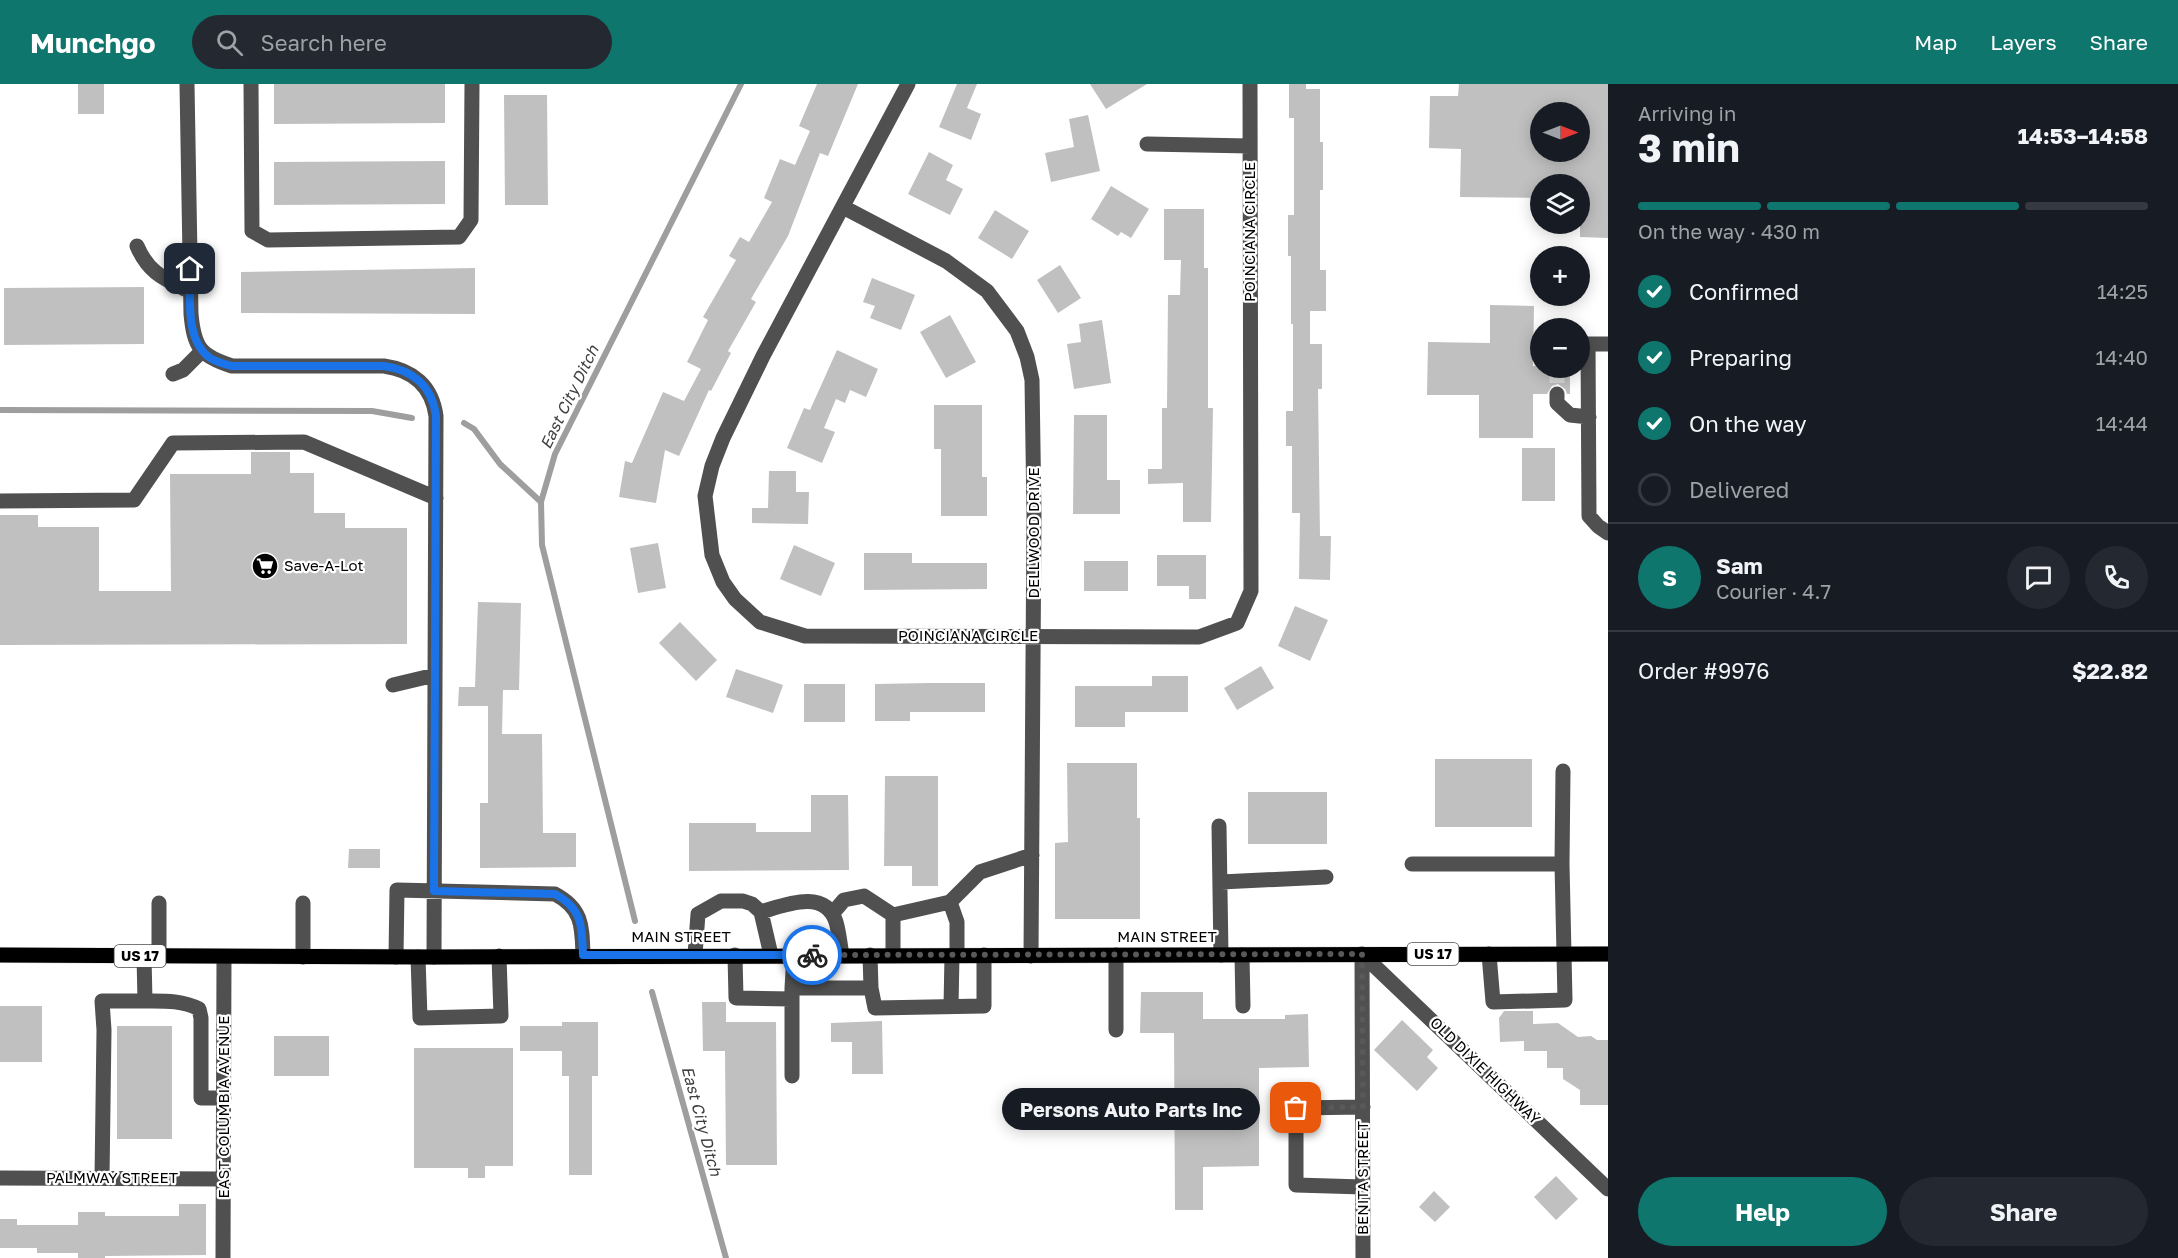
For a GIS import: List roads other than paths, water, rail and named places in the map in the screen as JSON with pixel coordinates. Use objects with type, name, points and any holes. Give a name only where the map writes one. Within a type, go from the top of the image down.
[{"type":"main road","name":"MAIN STREET","points":[[0,955],[426,957],[1362,954]]},
{"type":"main road","name":"US 17","points":[[1362,954],[1608,954]]},
{"type":"street","points":[[188,84],[193,334],[202,351],[212,360],[232,366],[384,366],[397,368],[419,379],[435,404],[434,891],[420,1018],[501,1016],[499,956]]},
{"type":"street","points":[[251,84],[252,231],[268,240],[459,237],[471,220],[472,84]]},
{"type":"street","name":"POINCIANA CIRCLE","points":[[908,84],[763,356],[723,438],[712,466],[705,496],[712,555],[723,582],[735,599],[760,622],[805,636],[1199,637],[1236,623],[1251,591],[1250,84]]},
{"type":"street","points":[[1147,144],[1250,146]]},
{"type":"street","name":"DELLWOOD DRIVE","points":[[843,207],[946,261],[987,291],[1017,331],[1027,357],[1032,380],[1034,636],[1031,956]]},
{"type":"street","points":[[137,246],[144,262],[156,274],[191,292]]},
{"type":"street","points":[[1590,344],[1608,344]]},
{"type":"street","points":[[173,374],[183,370],[202,351]]},
{"type":"street","points":[[1586,378],[1589,417],[1589,516],[1598,526],[1608,532]]},
{"type":"street","points":[[1557,394],[1557,403],[1569,415],[1589,417]]},
{"type":"street","points":[[0,501],[134,500],[172,443],[304,442],[436,498]]},
{"type":"street","points":[[393,685],[435,675]]},
{"type":"street","points":[[1489,954],[1493,1002],[1565,1000],[1562,864],[1563,771]]},
{"type":"street","points":[[1219,826],[1221,955]]},
{"type":"street","points":[[832,914],[844,900],[864,896],[893,915],[950,902],[980,872],[1032,855]]},
{"type":"street","points":[[1412,864],[1562,864]]},
{"type":"street","points":[[1221,882],[1326,877]]},
{"type":"street","points":[[396,957],[397,890],[555,894],[565,900],[581,920],[583,955]]},
{"type":"street","points":[[695,955],[698,914],[721,901],[743,901],[752,904],[761,912],[771,955]]},
{"type":"street","points":[[761,912],[792,903],[814,901],[828,908],[836,921],[842,955]]},
{"type":"street","points":[[950,902],[957,922],[951,1007]]},
{"type":"street","points":[[144,1001],[159,903]]},
{"type":"street","points":[[303,903],[303,957]]},
{"type":"street","points":[[893,915],[893,955]]},
{"type":"street","name":"BENITA STREET","points":[[1362,954],[1363,1258]]},
{"type":"street","name":"OLD DIXIE HIGHWAY","points":[[1362,954],[1608,1189]]},
{"type":"street","points":[[735,955],[736,998],[871,988]]},
{"type":"street","points":[[792,1076],[794,955]]},
{"type":"street","points":[[870,955],[871,988],[876,1008],[984,1006],[984,956]]},
{"type":"street","points":[[1116,955],[1116,1030]]},
{"type":"street","points":[[1242,955],[1243,1006]]},
{"type":"street","name":"EAST COLUMBIA AVENUE","points":[[223,1258],[224,957]]},
{"type":"street","points":[[102,1178],[104,1030],[102,1001],[178,1002],[199,1009],[201,1098],[224,1098]]},
{"type":"street","points":[[201,1022],[224,1022]]},
{"type":"street","points":[[1363,1107],[1296,1108],[1296,1185],[1363,1187]]},
{"type":"street","name":"PALMWAY STREET","points":[[0,1178],[224,1179]]},
{"type":"waterway","name":"East City Ditch","points":[[635,921],[542,545],[541,502],[555,454],[741,84]]},
{"type":"waterway","points":[[0,410],[372,411],[412,418]]},
{"type":"waterway","points":[[464,423],[474,429],[500,464],[541,502]]},
{"type":"waterway","name":"East City Ditch","points":[[652,992],[726,1258]]},
{"type":"tunnel","points":[[1557,378],[1557,394]]},
{"type":"place","name":"Save-A-Lot","points":[[265,566]]},
{"type":"place","name":"Persons Auto Parts Inc","points":[[1296,1108]]}]
